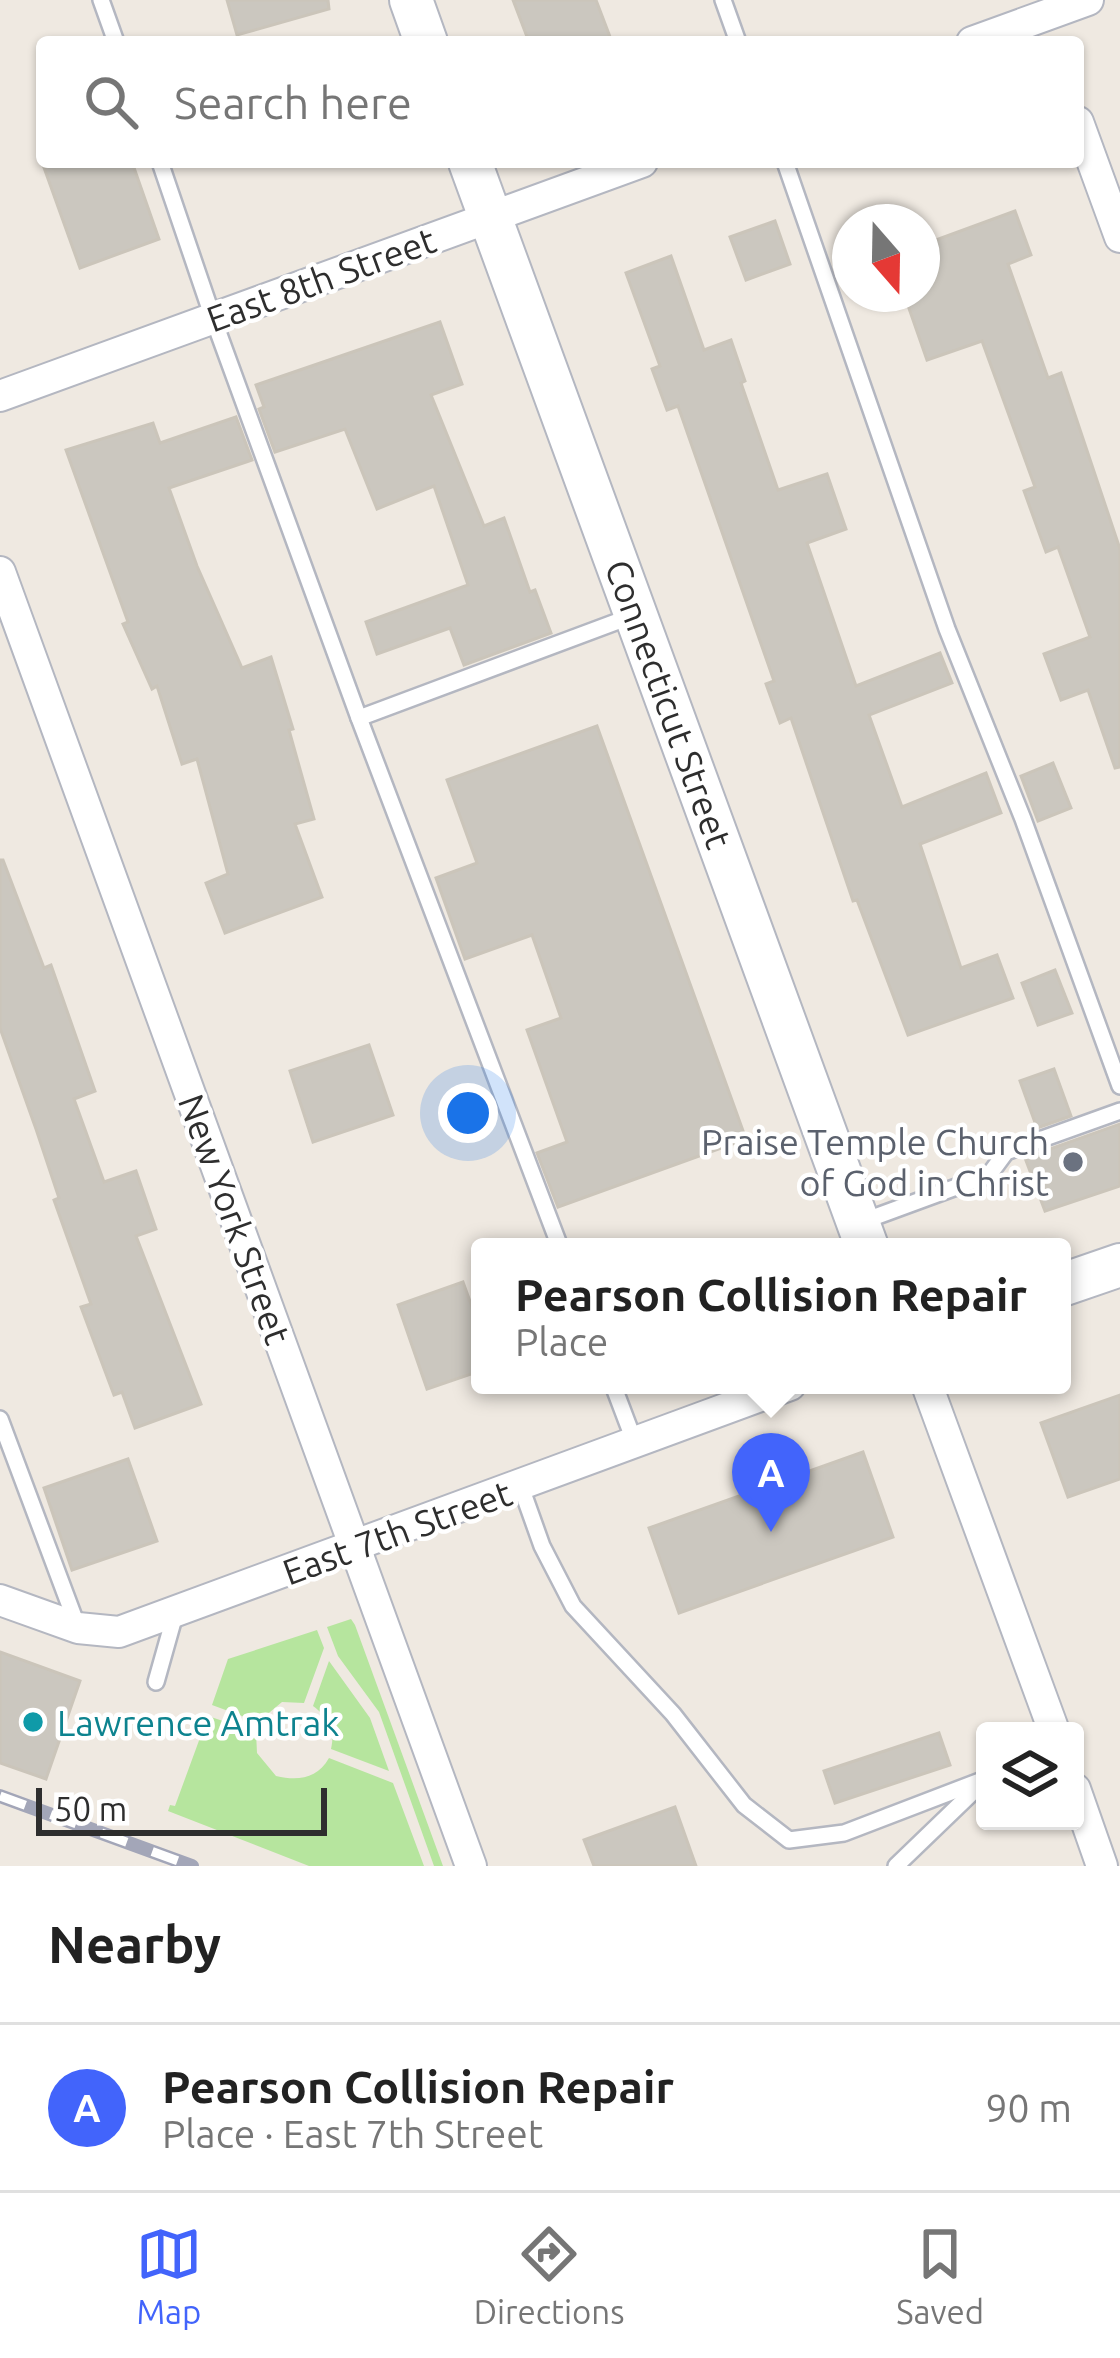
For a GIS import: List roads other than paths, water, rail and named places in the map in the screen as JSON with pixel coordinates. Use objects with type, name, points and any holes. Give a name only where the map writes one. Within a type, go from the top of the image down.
[{"type":"street","points":[[411,0],[425,36]]},
{"type":"street","points":[[991,36],[1088,0]]},
{"type":"street","points":[[1084,138],[1120,237]]},
{"type":"street","name":"Connecticut Street","points":[[472,168],[862,1235]]},
{"type":"street","name":"East 8th Street","points":[[0,396],[627,168]]},
{"type":"street","name":"New York Street","points":[[0,572],[471,1866]]},
{"type":"street","points":[[1071,1283],[1120,1264]]},
{"type":"street","name":"East 7th Street","points":[[0,1600],[78,1628],[112,1633],[766,1394]]},
{"type":"street","points":[[930,1394],[1051,1722]]},
{"type":"street","points":[[1084,1815],[1102,1866]]},
{"type":"lane","points":[[101,0],[114,36]]},
{"type":"lane","points":[[723,0],[736,36]]},
{"type":"lane","points":[[162,168],[359,718],[557,1238]]},
{"type":"lane","points":[[786,168],[947,629],[1023,819],[1120,1086]]},
{"type":"lane","points":[[359,718],[636,614]]},
{"type":"lane","points":[[862,1235],[989,1175],[1006,1152],[1120,1111]]},
{"type":"lane","points":[[616,1394],[635,1443]]},
{"type":"lane","points":[[0,1419],[78,1628]]},
{"type":"lane","points":[[520,1487],[542,1546],[573,1606],[673,1714],[744,1804],[789,1840],[844,1833],[976,1783]]},
{"type":"lane","points":[[156,1682],[176,1611]]},
{"type":"lane","points":[[896,1866],[976,1789]]},
{"type":"railway","points":[[0,1796],[192,1866]]},
{"type":"place","name":"Praise Temple Church of God in Christ","points":[[1073,1162]]},
{"type":"place","name":"Pearson Collision Repair","points":[[771,1532]]},
{"type":"place","name":"Lawrence Amtrak","points":[[33,1722]]}]
